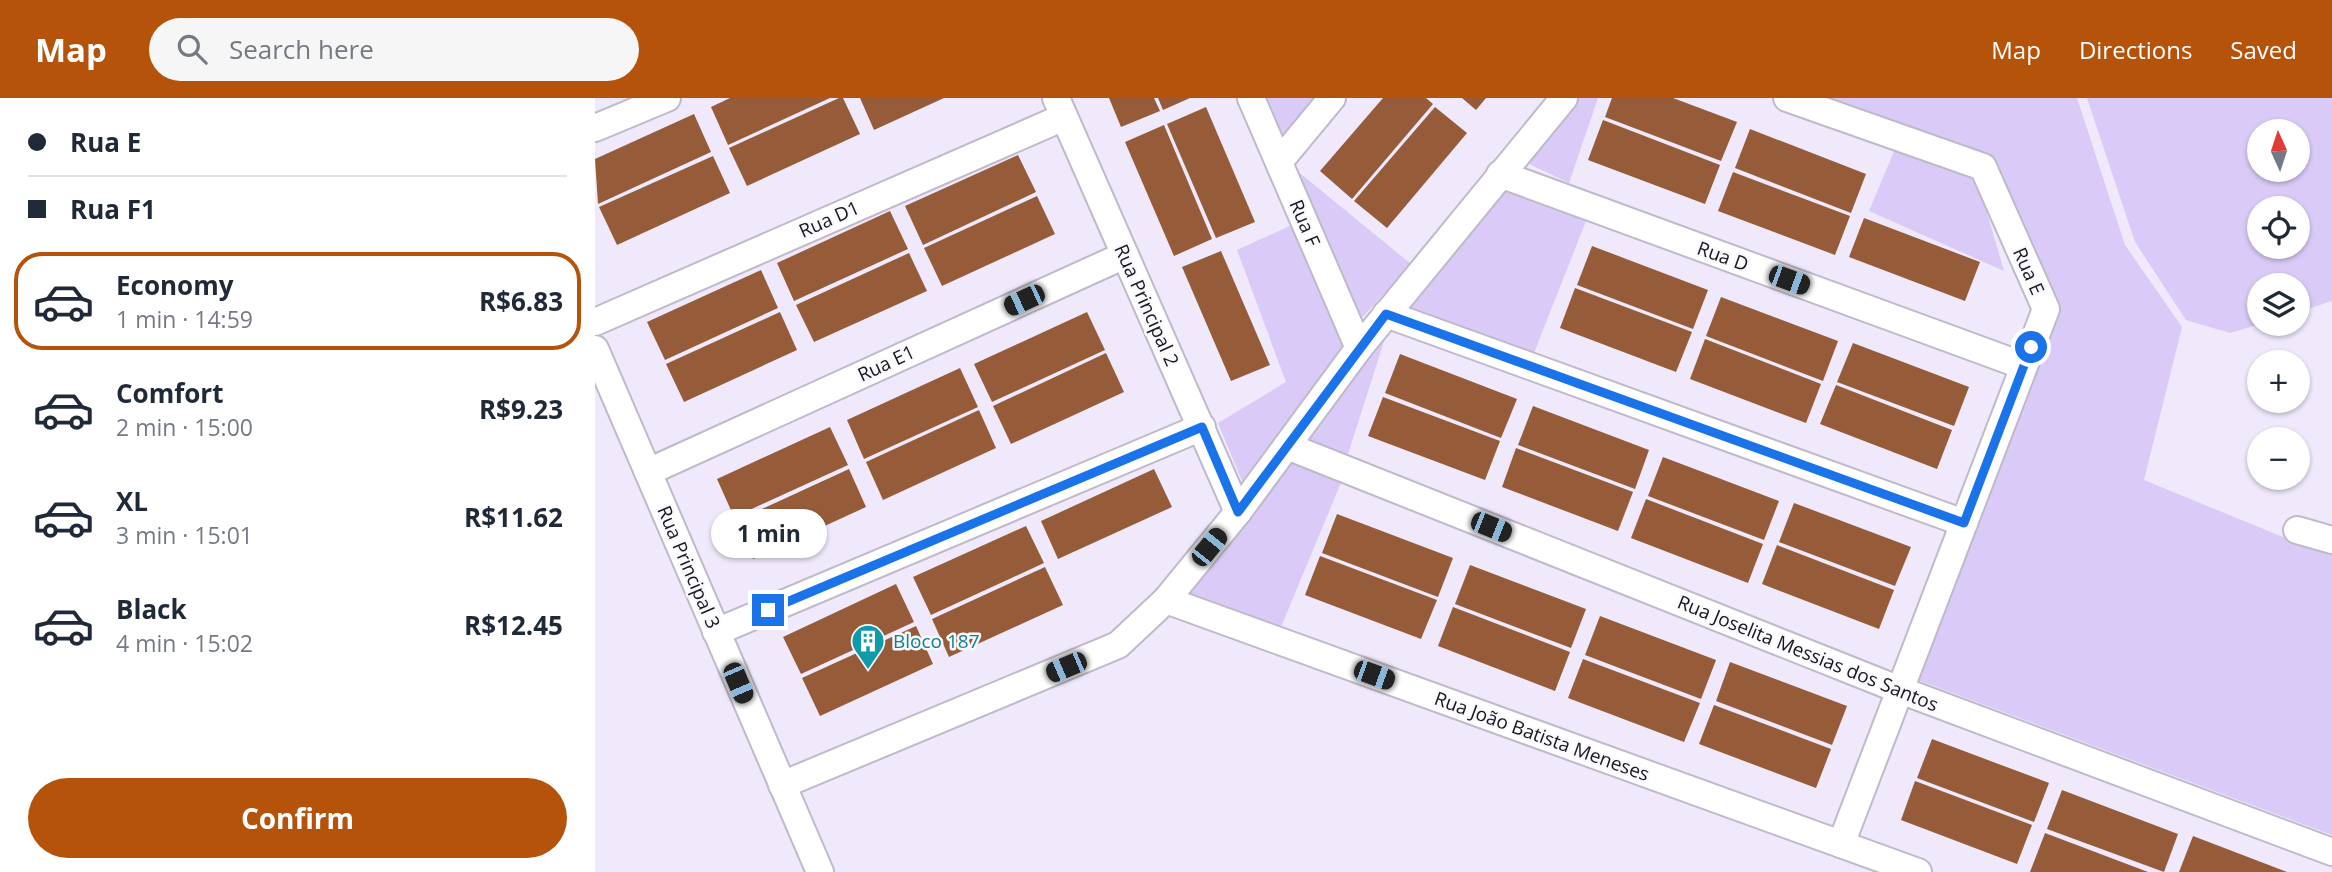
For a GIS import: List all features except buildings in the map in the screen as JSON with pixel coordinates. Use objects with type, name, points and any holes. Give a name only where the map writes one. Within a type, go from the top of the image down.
[{"type":"street","points":[[595,128],[667,98]]},
{"type":"street","name":"Rua F","points":[[1251,98],[1359,348]]},
{"type":"street","points":[[1279,162],[1332,98]]},
{"type":"street","points":[[782,785],[1118,645],[1166,600],[1238,512],[1359,348],[1564,98]]},
{"type":"street","name":"Rua E","points":[[1787,98],[1983,167],[2046,309],[1841,844]]},
{"type":"street","name":"Rua Principal 2","points":[[1060,107],[1238,512]]},
{"type":"street","name":"Rua D1","points":[[595,322],[1060,107]]},
{"type":"street","name":"Rua D","points":[[1500,174],[2024,366]]},
{"type":"street","name":"Rua E1","points":[[648,472],[1125,254]]},
{"type":"street","points":[[1386,314],[1964,523]]},
{"type":"street","name":"Rua Principal 3","points":[[595,349],[819,872]]},
{"type":"street","points":[[716,632],[1202,427]]},
{"type":"street","name":"Rua Joselita Messias dos Santos","points":[[1287,446],[1900,690],[2332,852]]},
{"type":"street","points":[[2297,530],[2332,540]]},
{"type":"street","name":"Rua João Batista Meneses","points":[[1166,600],[1918,872]]},
{"type":"street","points":[[2330,872],[2332,867]]},
{"type":"shaded area","points":[[1263,98],[1314,98],[1281,138]]},
{"type":"shaded area","points":[[1579,98],[1598,98],[1569,183],[1529,164]]},
{"type":"shaded area","points":[[1821,98],[2077,98],[2125,245],[2182,327],[2144,480],[2283,537],[2332,553],[2332,835],[1918,680],[2059,307],[1989,158]]},
{"type":"shaded area","points":[[2087,98],[2332,98],[2332,301],[2310,308],[2310,273],[2247,273],[2247,328],[2230,333],[2186,320],[2135,242]]},
{"type":"shaded area","points":[[1895,149],[1976,175],[2004,271],[1869,211]]},
{"type":"shaded area","points":[[1290,165],[1411,264],[1360,320]]},
{"type":"shaded area","points":[[1503,185],[1586,221],[1534,353],[1406,308]]},
{"type":"shaded area","points":[[1294,224],[1347,344],[1242,481],[1218,423],[1286,382],[1237,250]]},
{"type":"shaded area","points":[[1388,329],[1348,454],[1304,441]]},
{"type":"shaded area","points":[[1290,459],[1343,478],[1281,627],[1184,595]]},
{"type":"place","name":"Bloco 187","points":[[868,671]]},
{"type":"route","points":[[768,610],[1202,427],[1238,512],[1386,314],[1964,523],[2031,347]]}]
